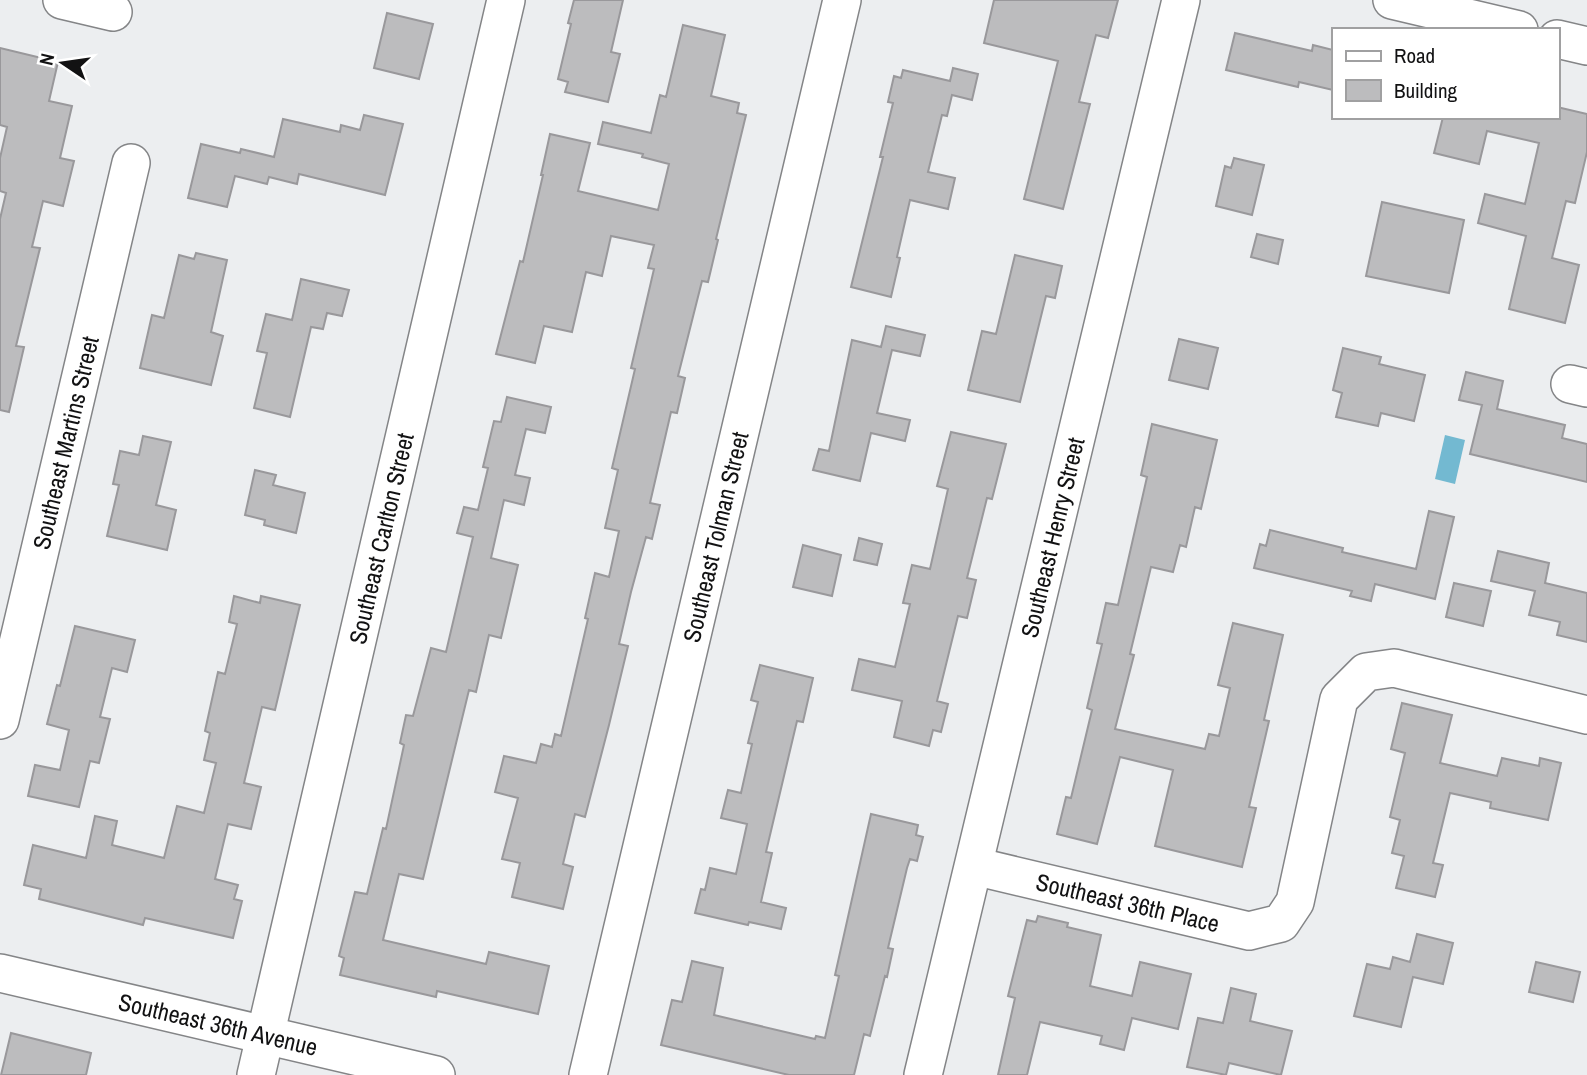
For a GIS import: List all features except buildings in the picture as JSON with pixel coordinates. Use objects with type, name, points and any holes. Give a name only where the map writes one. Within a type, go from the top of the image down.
[{"type":"street","points":[[62,0],[113,12]]},
{"type":"street","name":"Southeast Carlton Street","points":[[256,1075],[506,0]]},
{"type":"street","name":"Southeast Tolman Street","points":[[588,1075],[842,0]]},
{"type":"street","name":"Southeast Henry Street","points":[[923,1075],[1181,0]]},
{"type":"street","points":[[1392,0],[1511,28]]},
{"type":"street","points":[[1559,39],[1587,46]]},
{"type":"street","name":"Southeast Martins Street","points":[[0,720],[131,163]]},
{"type":"street","name":"Southeast 36th Place","points":[[974,866],[1249,931],[1280,923],[1295,902],[1339,699],[1366,672],[1394,668],[1587,715]]},
{"type":"street","name":"Southeast 36th Avenue","points":[[0,973],[436,1075]]},
{"type":"water","points":[[1445,435],[1465,440],[1455,484],[1435,479]]}]
